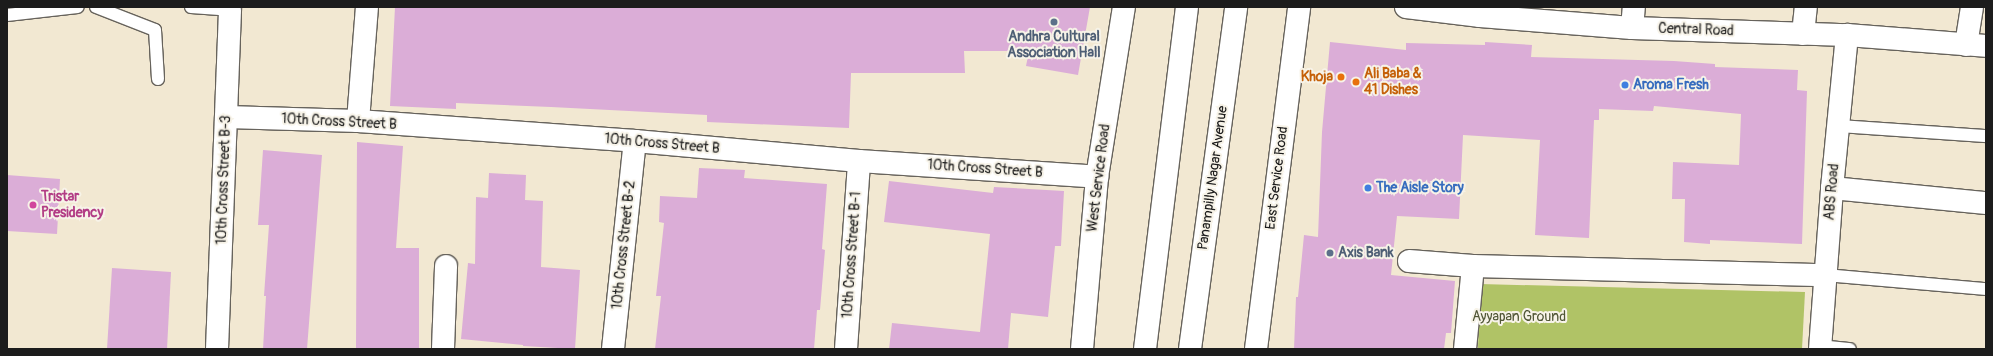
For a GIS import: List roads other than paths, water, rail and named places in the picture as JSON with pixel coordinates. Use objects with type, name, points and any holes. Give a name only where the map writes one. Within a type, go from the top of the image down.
[{"type":"street","points":[[358,122],[367,7]]},
{"type":"street","name":"West Service Road","points":[[1082,349],[1097,177],[1124,7]]},
{"type":"street","points":[[1145,349],[1187,7]]},
{"type":"street","name":"Panampilly Nagar Avenue","points":[[1190,349],[1236,7]]},
{"type":"street","name":"East Service Road","points":[[1256,349],[1299,7]]},
{"type":"street","name":"Central Road","points":[[1406,7],[1480,16],[1633,17],[1803,34],[1847,35],[1976,45]]},
{"type":"street","points":[[1803,34],[1806,7]]},
{"type":"street","points":[[1972,7],[1976,45]]},
{"type":"street","name":"10th Cross Street B-3","points":[[217,349],[230,10]]},
{"type":"street","name":"ABS Road","points":[[1820,348],[1832,188],[1847,35]]},
{"type":"street","name":"10th Cross Street B","points":[[227,117],[358,122],[634,141],[858,160],[1097,177]]},
{"type":"street","name":"10th Cross Street B-2","points":[[613,349],[634,141]]},
{"type":"street","name":"10th Cross Street B-1","points":[[846,349],[858,160]]},
{"type":"street","points":[[1832,188],[1986,203]]},
{"type":"street","points":[[1409,261],[1473,266],[1825,275]]},
{"type":"street","points":[[443,349],[446,266]]},
{"type":"street","points":[[1465,349],[1473,266]]},
{"type":"lane","points":[[7,15],[78,7]]},
{"type":"lane","points":[[96,7],[155,30],[158,79]]},
{"type":"lane","points":[[191,7],[230,10]]},
{"type":"lane","points":[[1838,126],[1986,136]]},
{"type":"lane","points":[[1825,275],[1986,289]]},
{"type":"lane","points":[[1820,348],[1850,349]]},
{"type":"place","name":"Andhra Cultural Association Hall","points":[[1054,22]]},
{"type":"place","name":"Khoja","points":[[1341,77]]},
{"type":"place","name":"Ali Baba & 41 Dishes","points":[[1356,82]]},
{"type":"place","name":"Aroma Fresh","points":[[1625,85]]},
{"type":"place","name":"The Aisle Story","points":[[1368,188]]},
{"type":"place","name":"Tristar Presidency","points":[[33,205]]},
{"type":"place","name":"Axis Bank","points":[[1330,253]]},
{"type":"park label","name":"Ayyapan Ground","points":[[1519,317]]}]
